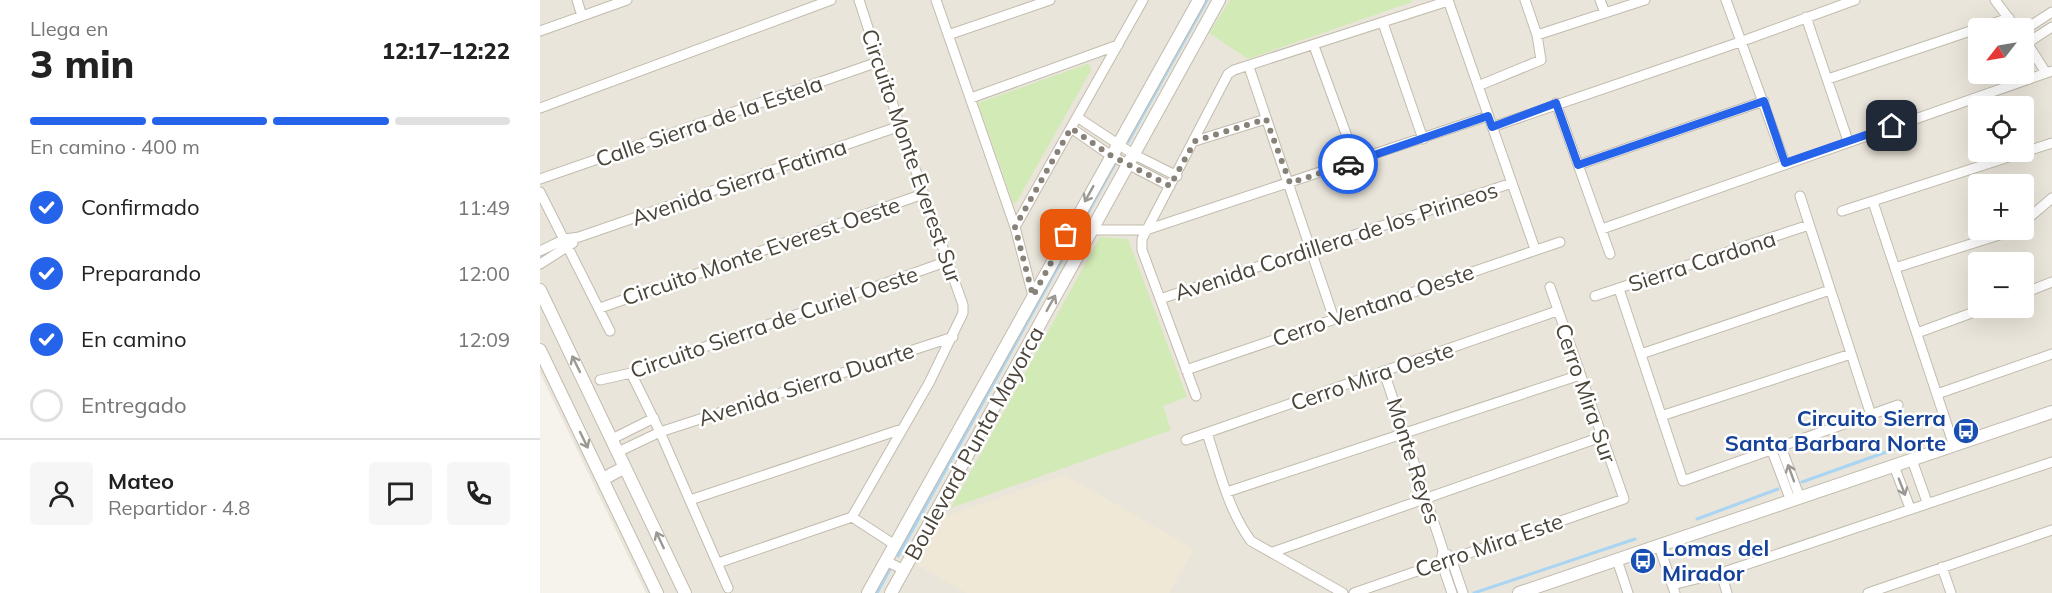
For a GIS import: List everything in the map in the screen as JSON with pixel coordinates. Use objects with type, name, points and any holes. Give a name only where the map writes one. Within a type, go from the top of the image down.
[{"type":"street","points":[[577,0],[582,16]]},
{"type":"street","points":[[540,31],[627,0]]},
{"type":"street","points":[[540,108],[831,0]]},
{"type":"street","name":"Circuito Monte Everest Sur","points":[[859,0],[923,194],[948,261],[963,313],[952,337]]},
{"type":"street","points":[[936,0],[1015,227],[1033,296]]},
{"type":"street","points":[[948,35],[1050,0]]},
{"type":"street","points":[[1015,227],[1143,0]]},
{"type":"street","name":"Boulevard Punta Mayorca","points":[[868,593],[1110,155],[1199,0]]},
{"type":"street","name":"Boulevard Punta Mayorca","points":[[891,593],[1219,0]]},
{"type":"street","points":[[1196,396],[1142,250],[1146,230],[1195,141],[1228,74],[1448,0],[1535,249]]},
{"type":"street","points":[[1478,86],[1541,60],[1537,35],[1525,0]]},
{"type":"street","points":[[1600,0],[1605,13]]},
{"type":"street","points":[[1537,35],[1645,0]]},
{"type":"street","points":[[1726,0],[1785,163]]},
{"type":"street","points":[[1492,127],[1855,0]]},
{"type":"street","points":[[1995,0],[2009,18]]},
{"type":"street","points":[[2034,24],[2052,12]]},
{"type":"street","points":[[1806,17],[1848,141]]},
{"type":"street","points":[[1383,22],[1423,139]]},
{"type":"street","points":[[2034,36],[2052,27]]},
{"type":"street","points":[[1828,79],[1968,32]]},
{"type":"street","points":[[971,98],[1118,45]]},
{"type":"street","points":[[1314,46],[1356,161]]},
{"type":"street","points":[[1602,229],[2049,72],[2034,53]]},
{"type":"street","name":"Calle Sierra de la Estela","points":[[540,179],[878,62]]},
{"type":"street","points":[[1249,67],[1334,319]]},
{"type":"street","points":[[1578,165],[1764,101]]},
{"type":"street","points":[[1556,103],[1610,254]]},
{"type":"street","points":[[1092,230],[1146,230],[1488,116]]},
{"type":"street","points":[[1077,117],[1117,143],[1130,159],[1170,186]]},
{"type":"street","points":[[1195,141],[1266,119]]},
{"type":"street","name":"Avenida Sierra Fatima","points":[[567,243],[900,126]]},
{"type":"street","points":[[1071,128],[1110,155],[1130,159],[1176,176]]},
{"type":"street","points":[[1842,211],[2052,142]]},
{"type":"street","name":"Avenida Cordillera de los Pirineos","points":[[1160,299],[1512,183]]},
{"type":"street","points":[[540,192],[610,330]]},
{"type":"street","name":"Circuito Monte Everest Oeste","points":[[600,308],[923,194]]},
{"type":"street","points":[[1800,196],[1871,415]]},
{"type":"street","points":[[2034,213],[2052,198]]},
{"type":"street","points":[[1873,202],[1954,446]]},
{"type":"street","name":"Sierra Cardona","points":[[1595,296],[1809,225]]},
{"type":"street","points":[[1895,268],[1983,240]]},
{"type":"street","name":"Cerro Ventana Oeste","points":[[1186,370],[1560,242]]},
{"type":"street","points":[[540,251],[567,243]]},
{"type":"street","points":[[540,264],[567,243]]},
{"type":"street","name":"Circuito Sierra de Curiel Oeste","points":[[600,380],[631,373],[948,261]]},
{"type":"street","points":[[2034,289],[2052,282]]},
{"type":"street","name":"Cerro Mira Sur","points":[[1550,287],[1624,499]]},
{"type":"street","points":[[1619,289],[1683,481],[1898,405]]},
{"type":"street","points":[[540,290],[685,593]]},
{"type":"street","points":[[1641,354],[1830,290]]},
{"type":"street","name":"Cerro Mira Oeste","points":[[1186,440],[1557,311]]},
{"type":"street","points":[[1917,333],[1968,314]]},
{"type":"street","points":[[718,563],[852,517],[952,337]]},
{"type":"street","name":"Avenida Sierra Duarte","points":[[618,452],[660,432],[952,337]]},
{"type":"street","points":[[540,350],[657,593]]},
{"type":"street","points":[[1661,416],[1851,354]]},
{"type":"street","points":[[1937,394],[2052,354]]},
{"type":"street","name":"Monte Reyes","points":[[1384,372],[1446,559],[1463,593]]},
{"type":"street","points":[[631,373],[654,418],[728,588]]},
{"type":"street","points":[[1227,492],[1580,375]]},
{"type":"street","points":[[1520,593],[2052,412]]},
{"type":"street","points":[[612,439],[654,418]]},
{"type":"street","points":[[690,500],[902,429]]},
{"type":"street","points":[[1207,433],[1227,492],[1251,541],[1343,593]]},
{"type":"street","points":[[1273,552],[1601,437]]},
{"type":"street","points":[[1777,449],[1796,500]]},
{"type":"street","points":[[1912,460],[1927,502]]},
{"type":"street","points":[[1659,546],[1673,589],[2052,462]]},
{"type":"street","points":[[1894,466],[1910,508]]},
{"type":"street","points":[[603,479],[625,467]]},
{"type":"street","name":"Cerro Mira Este","points":[[1354,593],[1446,559],[1624,499]]},
{"type":"street","points":[[852,517],[896,545]]},
{"type":"street","points":[[1869,593],[2052,530]]},
{"type":"street","name":"Monte Reyes","points":[[1446,559],[1452,593]]},
{"type":"street","points":[[1617,560],[1628,593]]},
{"type":"street","name":"Boulevard Punta Mayorca","points":[[886,561],[904,570]]},
{"type":"street","points":[[1942,567],[1951,593]]},
{"type":"street","points":[[1721,573],[1727,593]]},
{"type":"shaded area","points":[[540,0],[2052,0],[2052,593],[646,593],[540,373]]},
{"type":"shaded area","points":[[1065,475],[1194,549],[1169,593],[967,593],[917,565],[944,517]]},
{"type":"green space","points":[[1230,0],[1412,0],[1412,2],[1248,59],[1209,33]]},
{"type":"green space","points":[[1087,64],[1090,65],[1091,70],[1016,203],[1013,203],[978,103]]},
{"type":"green space","points":[[1100,237],[1128,239],[1187,397],[1163,406],[1171,430],[951,508]]},
{"type":"waterway","points":[[1128,142],[1207,0]]},
{"type":"waterway","points":[[898,556],[1116,162]]},
{"type":"waterway","points":[[1802,482],[1917,441]]},
{"type":"waterway","points":[[1697,519],[1778,489]]},
{"type":"waterway","points":[[1474,593],[1635,539]]},
{"type":"waterway","points":[[877,593],[890,569]]},
{"type":"way so far","points":[[1066,235],[1033,296],[1015,227],[1071,128],[1110,155],[1170,186],[1195,141],[1266,119],[1290,183],[1348,164]]},
{"type":"place","name":"Circuito Sierra Santa Barbara Norte","points":[[1966,431]]},
{"type":"place","name":"Lomas del Mirador","points":[[1643,561]]},
{"type":"route","points":[[1348,164],[1488,116],[1492,127],[1556,103],[1578,165],[1764,101],[1785,163],[1892,126]]}]
